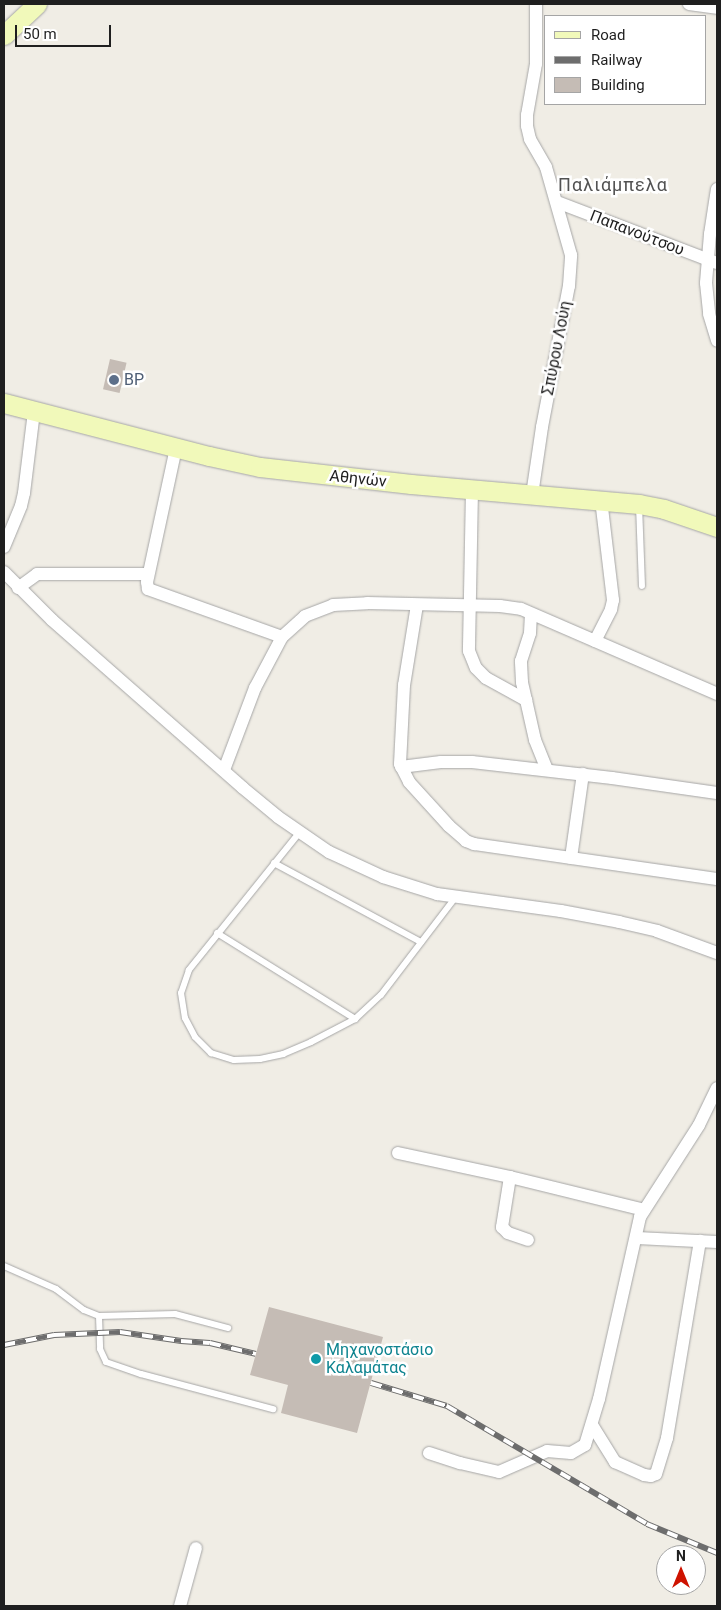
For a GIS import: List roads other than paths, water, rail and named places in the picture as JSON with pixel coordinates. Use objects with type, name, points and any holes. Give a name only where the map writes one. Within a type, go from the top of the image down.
[{"type":"main road","points":[[4,35],[37,4]]},
{"type":"main road","name":"Αθηνών","points":[[4,403],[176,448],[260,467],[472,490],[639,504],[664,509],[717,526]]},
{"type":"street","name":"Σπύρου Λούη","points":[[532,495],[542,427],[571,272],[569,240],[546,167],[530,139],[528,126],[527,115],[536,64],[536,4]]},
{"type":"street","points":[[692,4],[717,8]]},
{"type":"street","points":[[717,189],[712,261],[707,294],[717,341]]},
{"type":"street","name":"Παπανούτσου","points":[[557,202],[712,261]]},
{"type":"street","points":[[4,547],[21,506],[34,411]]},
{"type":"street","points":[[176,448],[147,586],[152,591],[282,637]]},
{"type":"street","points":[[472,490],[468,646],[476,668],[499,687],[526,700]]},
{"type":"street","points":[[595,641],[611,609],[613,600],[601,500]]},
{"type":"street","points":[[4,572],[18,588],[93,657],[243,788],[299,833],[329,852],[364,869],[405,885],[456,898],[561,911],[619,922],[657,931],[717,953]]},
{"type":"street","points":[[18,588],[37,574],[148,574]]},
{"type":"street","points":[[224,770],[255,688],[282,637],[300,620],[326,607],[354,603],[510,607],[531,614],[717,694]]},
{"type":"street","points":[[417,605],[404,685],[401,767],[409,782],[453,830],[470,843],[717,879]]},
{"type":"street","points":[[531,614],[530,633],[521,661],[522,682],[536,745],[547,770]]},
{"type":"street","points":[[401,767],[428,762],[457,762],[584,774],[717,793]]},
{"type":"street","points":[[571,858],[584,774]]},
{"type":"street","points":[[429,1453],[498,1472],[547,1451],[566,1453],[580,1449],[586,1443],[644,1210],[655,1196],[699,1125],[717,1088]]},
{"type":"street","points":[[398,1153],[510,1177],[644,1210]]},
{"type":"street","points":[[510,1177],[502,1227],[508,1234],[528,1240]]},
{"type":"street","points":[[637,1238],[717,1242]]},
{"type":"street","points":[[592,1425],[615,1462],[644,1475],[651,1476],[656,1474],[667,1438],[700,1241]]},
{"type":"street","points":[[180,1606],[196,1548]]},
{"type":"lane","points":[[639,504],[642,586]]},
{"type":"lane","points":[[299,833],[189,970],[181,993],[185,1018],[195,1037],[211,1053],[234,1060],[260,1059],[283,1054],[311,1042],[355,1018],[381,995],[456,898]]},
{"type":"lane","points":[[274,863],[421,942]]},
{"type":"lane","points":[[217,933],[355,1018]]},
{"type":"lane","points":[[4,1266],[56,1289],[84,1310],[99,1316],[175,1314],[228,1328]]},
{"type":"lane","points":[[99,1316],[100,1349],[106,1362],[141,1374],[273,1409]]},
{"type":"railway","points":[[4,1345],[54,1335],[120,1332],[181,1341],[210,1343],[256,1354]]},
{"type":"railway","points":[[371,1383],[447,1406],[647,1524],[717,1553]]},
{"type":"place","name":"BP","points":[[114,380]]},
{"type":"place","name":"Μηχανοστάσιο Καλαμάτας","points":[[316,1359]]},
{"type":"district","name":"Παλιάμπελα","points":[[613,185]]}]
